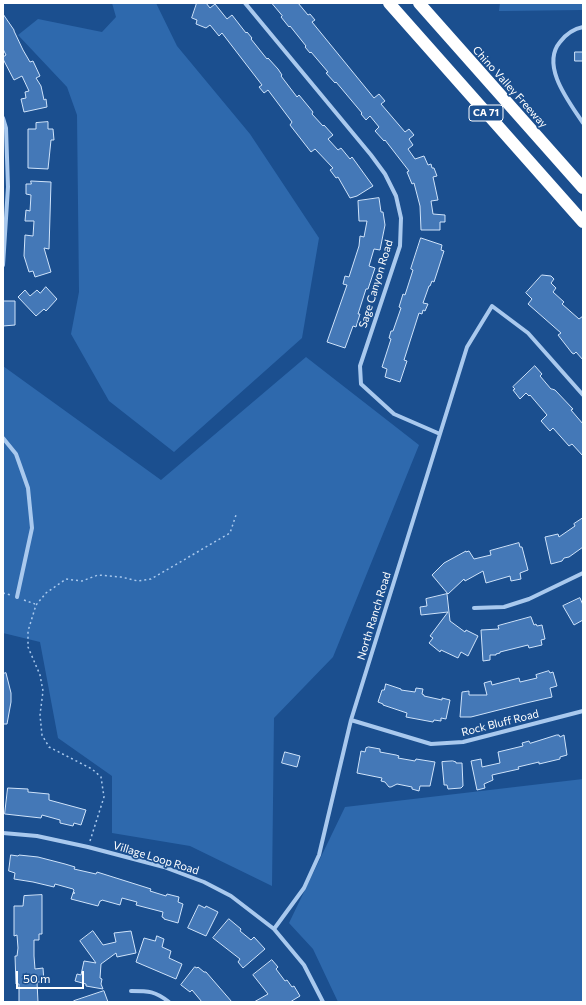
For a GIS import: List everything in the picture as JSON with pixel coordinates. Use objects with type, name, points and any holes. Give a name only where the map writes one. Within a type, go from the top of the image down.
[{"type":"highway","name":"CA 71","points":[[390,3],[583,222]]},
{"type":"highway","name":"Chino Valley Freeway","points":[[418,3],[583,188]]},
{"type":"street","name":"Sage Canyon Road","points":[[245,3],[371,155],[385,174],[396,196],[401,218],[400,246],[360,366],[361,384],[394,414],[440,434]]},
{"type":"street","points":[[583,27],[565,35],[556,46],[553,60],[555,74],[560,86],[583,123]]},
{"type":"street","points":[[3,118],[6,128],[8,187],[3,266]]},
{"type":"street","name":"North Ranch Road","points":[[274,929],[304,888],[320,855],[351,720],[467,346],[492,306],[528,333],[583,395]]},
{"type":"street","points":[[3,438],[16,454],[28,488],[32,528],[17,597]]},
{"type":"street","points":[[474,608],[504,607],[529,599],[583,573]]},
{"type":"street","name":"Rock Bluff Road","points":[[351,720],[431,744],[462,742],[583,711]]},
{"type":"street","name":"Village Loop Road","points":[[3,833],[37,836],[164,867],[204,882],[231,896],[274,929],[304,966],[323,1002]]},
{"type":"street","points":[[131,991],[148,991],[159,994],[169,1002]]},
{"type":"path","points":[[88,848],[104,797],[101,777],[92,769],[49,747],[42,735],[40,715],[43,691],[40,675],[28,647],[28,631],[36,605],[46,593],[66,579],[82,581],[98,575],[120,577],[138,581],[151,579],[230,533],[236,515]]},
{"type":"path","points":[[17,597],[36,605]]},
{"type":"shaded area","points":[[112,3],[156,3],[177,46],[250,134],[319,238],[302,338],[174,452],[109,401],[71,334],[79,292],[77,115],[67,87],[18,35],[38,19],[102,32],[116,17]]},
{"type":"shaded area","points":[[500,3],[583,3],[583,10],[499,11]]},
{"type":"shaded area","points":[[306,357],[419,445],[333,657],[274,718],[272,886],[190,846],[112,833],[112,776],[58,738],[40,642],[3,633],[3,366],[161,480]]},
{"type":"shaded area","points":[[583,779],[583,1002],[338,1002],[313,949],[289,923],[345,807]]},
{"type":"building","points":[[197,3],[206,3],[210,8],[215,4],[227,19],[232,15],[246,33],[247,32],[252,38],[251,39],[267,59],[268,58],[278,69],[282,75],[281,76],[297,97],[299,95],[313,112],[312,114],[333,135],[328,139],[338,150],[341,148],[350,159],[352,157],[373,186],[357,196],[350,198],[338,177],[336,178],[330,170],[333,168],[315,149],[311,152],[290,125],[292,122],[268,90],[264,93],[259,87],[262,85],[222,33],[219,36],[210,25],[206,28],[196,24],[197,20],[192,18]]},
{"type":"building","points":[[272,3],[298,3],[308,15],[310,14],[315,20],[312,22],[374,98],[379,94],[385,101],[381,104],[405,132],[409,129],[414,135],[409,139],[413,145],[408,149],[415,159],[424,156],[428,165],[431,164],[432,168],[434,168],[437,176],[433,177],[438,200],[431,201],[433,214],[445,215],[445,222],[440,222],[440,230],[421,230],[420,206],[414,183],[412,184],[407,172],[409,171],[385,140],[384,141],[375,131],[379,127],[370,116],[366,120],[336,82],[335,83],[326,73],[328,72],[305,47],[306,46],[281,17],[282,16]]},
{"type":"building","points":[[3,14],[14,30],[30,62],[33,61],[40,76],[36,78],[41,86],[44,100],[46,99],[47,107],[24,112],[21,99],[26,98],[25,92],[29,91],[22,76],[14,80],[3,59],[6,55],[3,49]]},
{"type":"building","points":[[575,52],[583,52],[583,61],[575,61]]},
{"type":"building","points":[[48,122],[48,129],[53,129],[54,140],[51,140],[48,169],[28,168],[28,129],[36,129],[36,123]]},
{"type":"building","points":[[31,181],[51,182],[49,249],[44,248],[51,272],[35,277],[33,271],[29,272],[24,256],[25,235],[33,236],[34,221],[25,221],[26,210],[30,211],[31,195],[26,194],[26,184],[31,184]]},
{"type":"building","points":[[379,198],[385,225],[380,250],[374,249],[369,266],[375,268],[368,289],[366,289],[358,314],[360,314],[356,327],[353,326],[345,348],[327,342],[347,285],[343,284],[345,276],[349,277],[359,246],[360,236],[364,237],[367,221],[359,221],[358,201]]},
{"type":"building","points":[[421,238],[442,245],[441,250],[444,251],[434,282],[432,281],[429,286],[423,303],[428,304],[425,311],[423,310],[422,314],[419,313],[404,360],[407,361],[400,382],[385,377],[387,369],[382,367],[391,339],[389,338],[391,331],[393,331],[401,308],[399,307],[403,294],[405,295],[413,270],[411,269]]},
{"type":"building","points":[[542,275],[551,276],[554,279],[551,283],[556,288],[553,292],[564,302],[562,304],[579,319],[583,316],[583,360],[576,352],[574,354],[572,353],[558,335],[561,333],[528,304],[532,299],[526,293]]},
{"type":"building","points":[[46,287],[57,299],[46,311],[44,309],[36,316],[18,297],[25,290],[30,296],[37,290],[40,293]]},
{"type":"building","points":[[3,301],[15,301],[15,325],[3,326]]},
{"type":"building","points":[[535,366],[542,374],[540,376],[551,389],[555,390],[573,409],[571,410],[583,424],[583,456],[572,444],[569,446],[553,428],[550,431],[541,421],[547,415],[530,395],[529,396],[526,393],[520,399],[513,390],[515,389],[513,387]]},
{"type":"building","points":[[583,518],[583,547],[569,557],[564,558],[562,561],[551,564],[545,537],[558,534],[559,537],[575,526],[574,524]]},
{"type":"building","points":[[519,543],[520,547],[522,547],[528,570],[520,573],[521,579],[511,581],[510,576],[486,583],[483,571],[465,581],[464,579],[448,594],[432,575],[444,563],[466,551],[469,551],[474,559],[491,555],[490,551]]},
{"type":"building","points":[[447,594],[450,621],[465,632],[466,630],[478,636],[468,656],[461,652],[458,658],[441,650],[440,652],[429,643],[433,638],[430,636],[448,612],[421,615],[420,607],[427,606],[426,599]]},
{"type":"building","points":[[580,598],[583,605],[583,620],[574,625],[563,606]]},
{"type":"building","points":[[531,617],[534,625],[542,625],[545,639],[541,640],[542,645],[529,648],[528,645],[500,652],[496,655],[490,655],[490,660],[483,661],[481,630],[499,629],[498,626]]},
{"type":"building","points":[[549,671],[550,673],[553,672],[557,686],[550,688],[552,697],[471,717],[460,717],[462,692],[469,691],[469,695],[487,695],[484,683],[491,681],[492,685],[519,678],[520,682],[537,678],[536,675]]},
{"type":"building","points":[[6,673],[11,693],[11,702],[7,724],[3,724],[3,674]]},
{"type":"building","points":[[386,684],[401,690],[415,692],[416,688],[423,689],[422,694],[424,696],[442,700],[442,698],[450,700],[446,719],[441,718],[441,721],[434,720],[433,722],[406,717],[407,713],[383,705],[378,702],[382,690],[384,690]]},
{"type":"building","points":[[557,735],[560,737],[564,735],[567,755],[560,757],[560,759],[539,764],[539,762],[518,767],[519,769],[492,775],[493,780],[484,784],[485,788],[477,790],[471,761],[481,759],[482,767],[500,763],[498,752],[523,746],[522,743],[529,741],[530,743]]},
{"type":"building","points":[[369,747],[380,749],[380,752],[399,756],[398,758],[435,762],[430,786],[420,786],[419,791],[412,789],[412,787],[397,784],[389,787],[385,782],[381,781],[382,778],[357,773],[361,751],[365,752],[366,748]]},
{"type":"building","points":[[285,752],[300,756],[297,767],[282,763]]},
{"type":"building","points":[[453,761],[456,763],[462,763],[463,786],[461,788],[448,789],[447,785],[444,785],[442,762]]},
{"type":"building","points":[[8,788],[28,789],[28,792],[49,794],[49,800],[86,810],[81,825],[74,823],[73,826],[60,823],[60,820],[42,815],[41,818],[5,814]]},
{"type":"building","points":[[11,855],[38,857],[75,867],[74,869],[96,874],[97,872],[151,889],[150,891],[166,896],[167,894],[179,897],[178,902],[183,904],[178,923],[164,919],[162,917],[163,912],[136,905],[137,902],[122,898],[120,905],[102,900],[98,906],[71,899],[73,889],[55,884],[54,887],[14,879],[15,873],[9,871]]},
{"type":"building","points":[[42,895],[42,934],[39,934],[39,940],[34,940],[34,956],[35,969],[43,968],[44,982],[37,982],[38,1002],[19,1002],[19,984],[16,984],[15,956],[17,956],[18,948],[17,935],[14,936],[14,906],[23,906],[24,896]]},
{"type":"building","points":[[199,905],[205,908],[206,906],[218,912],[206,936],[188,928]]},
{"type":"building","points":[[229,919],[251,940],[254,937],[265,949],[243,968],[238,962],[240,959],[213,938]]},
{"type":"building","points":[[93,931],[103,945],[116,942],[114,933],[131,931],[136,953],[117,957],[116,953],[101,964],[100,978],[102,979],[101,984],[103,989],[86,986],[86,984],[75,981],[77,974],[81,975],[84,961],[96,963],[80,941]]},
{"type":"building","points":[[157,936],[164,939],[162,947],[171,951],[169,958],[182,964],[176,979],[136,962],[144,938],[155,941]]},
{"type":"building","points":[[272,960],[278,967],[276,969],[285,981],[287,980],[292,987],[294,986],[300,996],[290,1002],[254,1002],[268,994],[253,975]]},
{"type":"building","points":[[195,967],[198,967],[206,972],[232,1002],[202,1002],[192,990],[190,992],[181,985]]},
{"type":"building","points":[[104,991],[108,1002],[74,1001]]}]
